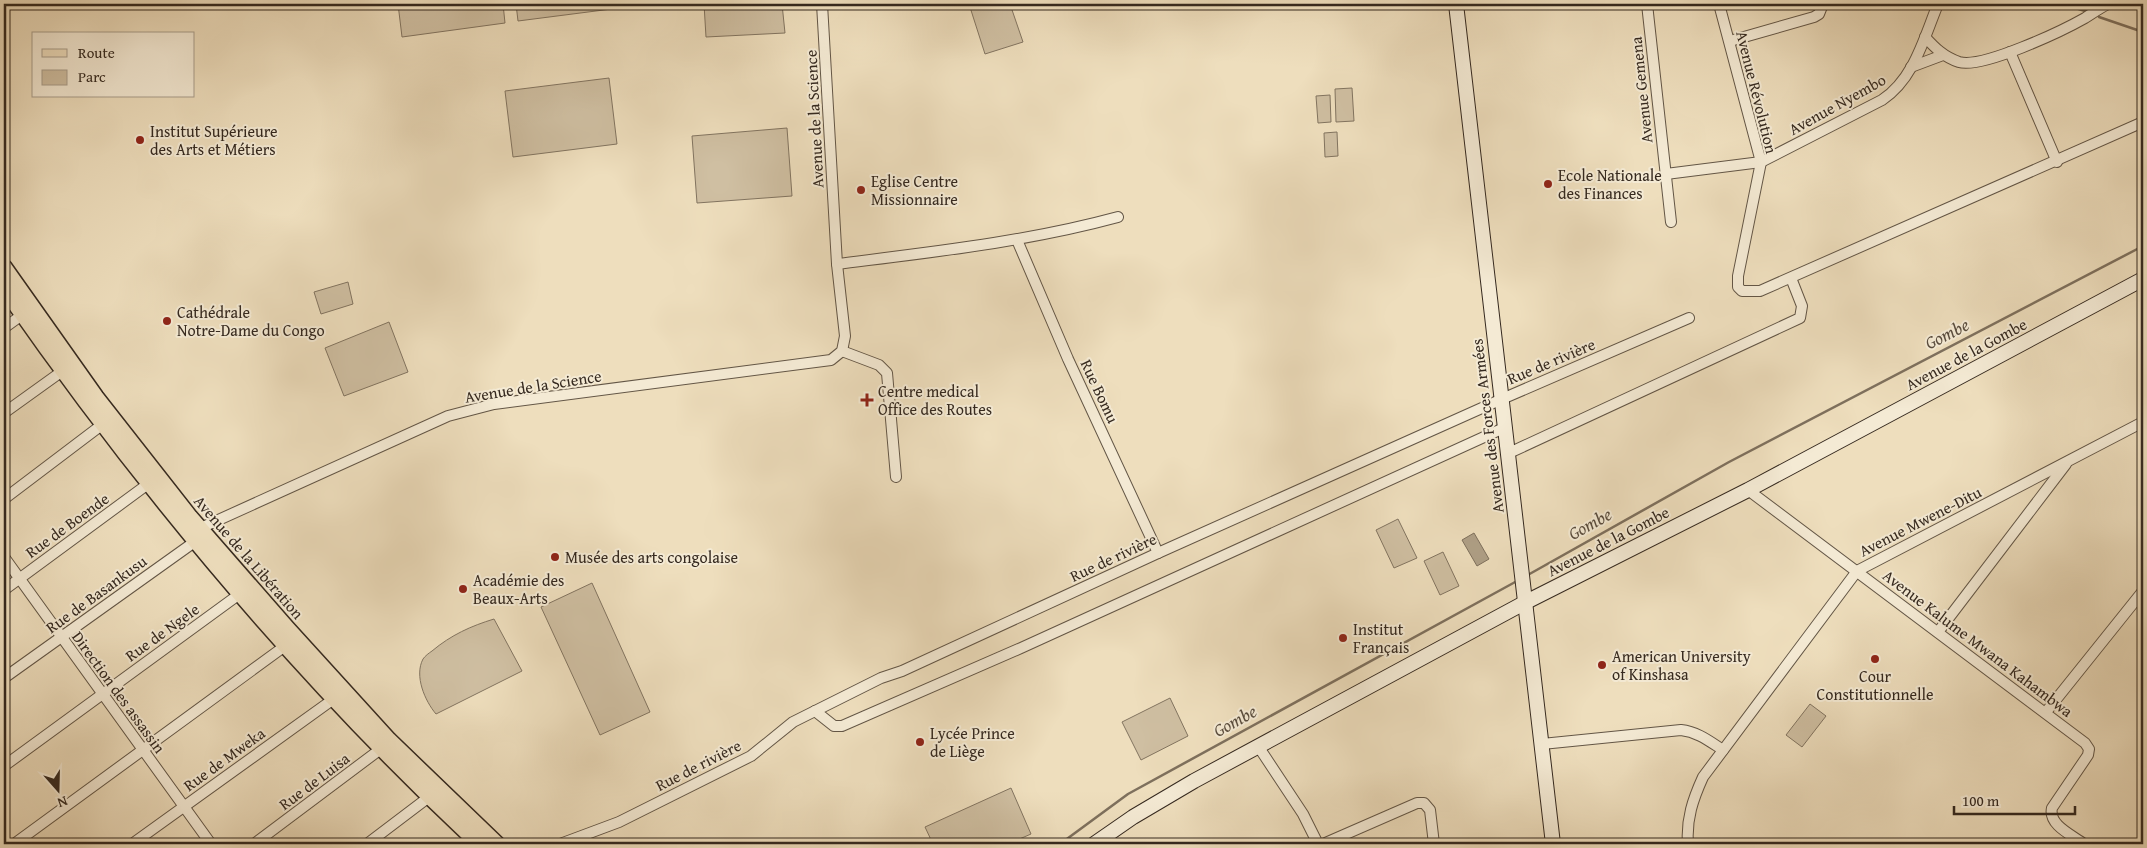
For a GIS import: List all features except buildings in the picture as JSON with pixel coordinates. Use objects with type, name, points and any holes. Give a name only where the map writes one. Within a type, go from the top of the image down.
[{"type":"main road","name":"Avenue de la Libération","points":[[4,267],[103,424],[148,484],[287,628],[429,797],[479,844]]},
{"type":"main road","name":"Avenue de la Libération","points":[[4,288],[22,314],[139,454],[241,593],[285,646],[335,698],[497,844]]},
{"type":"street","name":"Avenue de la Science","points":[[197,534],[448,416],[470,409],[494,404],[831,360],[842,351],[845,336],[837,264],[822,4]]},
{"type":"street","name":"Avenue des Forces Armées","points":[[1456,4],[1553,844]]},
{"type":"street","name":"Avenue Gemena","points":[[1647,4],[1671,222]]},
{"type":"street","name":"Avenue Révolution","points":[[1719,4],[1760,162],[1738,276],[1738,286],[1742,290],[1749,292],[1760,292],[1791,278]]},
{"type":"street","points":[[1730,41],[1814,17],[1819,14],[1823,4]]},
{"type":"street","name":"Avenue Nyembo","points":[[1760,162],[1882,100],[1897,90],[1912,67],[1938,4]]},
{"type":"street","points":[[1925,37],[1943,55],[1959,62],[1975,63],[2010,52],[2086,18],[2104,6]]},
{"type":"street","points":[[2010,52],[2057,162]]},
{"type":"street","points":[[1912,67],[1943,55]]},
{"type":"street","points":[[1509,453],[1800,318],[1802,306],[1791,278],[2057,162],[2143,122]]},
{"type":"street","points":[[1666,174],[1760,162]]},
{"type":"street","points":[[837,264],[1017,240],[1070,230],[1118,217]]},
{"type":"street","name":"Rue Bomu","points":[[1017,240],[1068,359],[1158,553]]},
{"type":"street","name":"Avenue de la Gombe","points":[[1094,844],[1133,817],[1194,780],[1525,596],[1748,490],[2143,279]]},
{"type":"street","points":[[4,328],[22,314]]},
{"type":"street","name":"Rue de rivière","points":[[560,844],[620,822],[751,756],[794,722],[882,678],[902,671],[1158,553],[1502,399],[1689,318]]},
{"type":"street","points":[[842,351],[879,365],[887,374],[896,477]]},
{"type":"street","points":[[4,413],[67,367]]},
{"type":"street","name":"Avenue Mwene-Ditu","points":[[1688,844],[1689,815],[1704,777],[1857,570],[2143,422]]},
{"type":"street","points":[[4,498],[103,424]]},
{"type":"street","points":[[815,712],[834,726],[842,726],[1021,648],[1506,428]]},
{"type":"street","points":[[1938,632],[2068,461]]},
{"type":"street","name":"Rue de Boende","points":[[4,590],[148,484]]},
{"type":"street","name":"Avenue Kalume Mwana Kahambwa","points":[[1748,490],[2085,742],[2089,749],[2088,755],[2052,808],[2050,814],[2053,822],[2084,844]]},
{"type":"street","name":"Rue de Basankusu","points":[[4,678],[62,637],[197,534]]},
{"type":"street","name":"Direction des assassin","points":[[4,557],[210,844]]},
{"type":"street","points":[[2046,712],[2143,591]]},
{"type":"street","name":"Rue de Ngele","points":[[4,766],[241,593]]},
{"type":"street","points":[[14,844],[285,646]]},
{"type":"street","name":"Rue de Mweka","points":[[132,844],[335,698]]},
{"type":"street","points":[[1542,744],[1681,730],[1704,737],[1723,750]]},
{"type":"street","name":"Rue de Luisa","points":[[254,844],[386,744]]},
{"type":"street","points":[[1258,746],[1304,814],[1318,844]]},
{"type":"street","points":[[367,844],[429,797]]},
{"type":"street","points":[[1323,844],[1417,803],[1424,803],[1430,810],[1434,844]]},
{"type":"green space","points":[[398,4],[503,4],[505,23],[402,37]]},
{"type":"green space","points":[[516,4],[627,4],[627,7],[518,21]]},
{"type":"green space","points":[[704,4],[782,4],[785,33],[706,37]]},
{"type":"green space","points":[[969,4],[1010,4],[1023,42],[985,54]]},
{"type":"green space","points":[[609,78],[617,144],[513,157],[505,91]]},
{"type":"green space","points":[[1352,88],[1354,121],[1336,122],[1335,89]]},
{"type":"green space","points":[[1330,95],[1331,122],[1318,123],[1316,96]]},
{"type":"green space","points":[[787,128],[792,196],[697,203],[692,136]]},
{"type":"green space","points":[[1337,132],[1338,156],[1325,157],[1324,133]]},
{"type":"green space","points":[[348,282],[353,304],[321,314],[314,292]]},
{"type":"green space","points":[[389,322],[408,372],[344,396],[325,348]]},
{"type":"green space","points":[[1398,519],[1417,558],[1394,568],[1376,530]]},
{"type":"green space","points":[[1443,552],[1459,586],[1440,595],[1424,561]]},
{"type":"green space","points":[[592,583],[650,712],[600,735],[541,607]]},
{"type":"green space","points":[[494,619],[522,671],[436,714],[428,702],[420,680],[423,659],[439,645],[454,636]]},
{"type":"green space","points":[[1170,698],[1188,736],[1141,760],[1122,722]]},
{"type":"green space","points":[[1810,704],[1826,716],[1802,747],[1786,735]]},
{"type":"green space","points":[[1011,788],[1031,834],[1008,844],[933,844],[925,827]]},
{"type":"shaded area","points":[[1474,533],[1489,559],[1477,566],[1462,540]]},
{"type":"waterway","points":[[2063,4],[2085,11]]},
{"type":"waterway","points":[[2099,17],[2143,32]]},
{"type":"waterway","name":"Gombe","points":[[1526,576],[1729,462],[2143,246]]},
{"type":"waterway","name":"Gombe","points":[[1060,844],[1128,794],[1517,581]]},
{"type":"place","name":"Institut Supérieure des Arts et Métiers","points":[[140,140]]},
{"type":"place","name":"Ecole Nationale des Finances","points":[[1548,184]]},
{"type":"place","name":"Eglise Centre Missionnaire","points":[[861,190]]},
{"type":"place","name":"Cathédrale Notre-Dame du Congo","points":[[167,321]]},
{"type":"place","name":"Centre medical Office des Routes","points":[[867,400]]},
{"type":"place","name":"Musée des arts congolaise","points":[[555,557]]},
{"type":"place","name":"Académie des Beaux-Arts","points":[[463,589]]},
{"type":"place","name":"Institut Français","points":[[1343,638]]},
{"type":"place","name":"Cour Constitutionnelle","points":[[1875,659]]},
{"type":"place","name":"American University of Kinshasa","points":[[1602,665]]},
{"type":"place","name":"Lycée Prince de Liège","points":[[920,742]]}]
